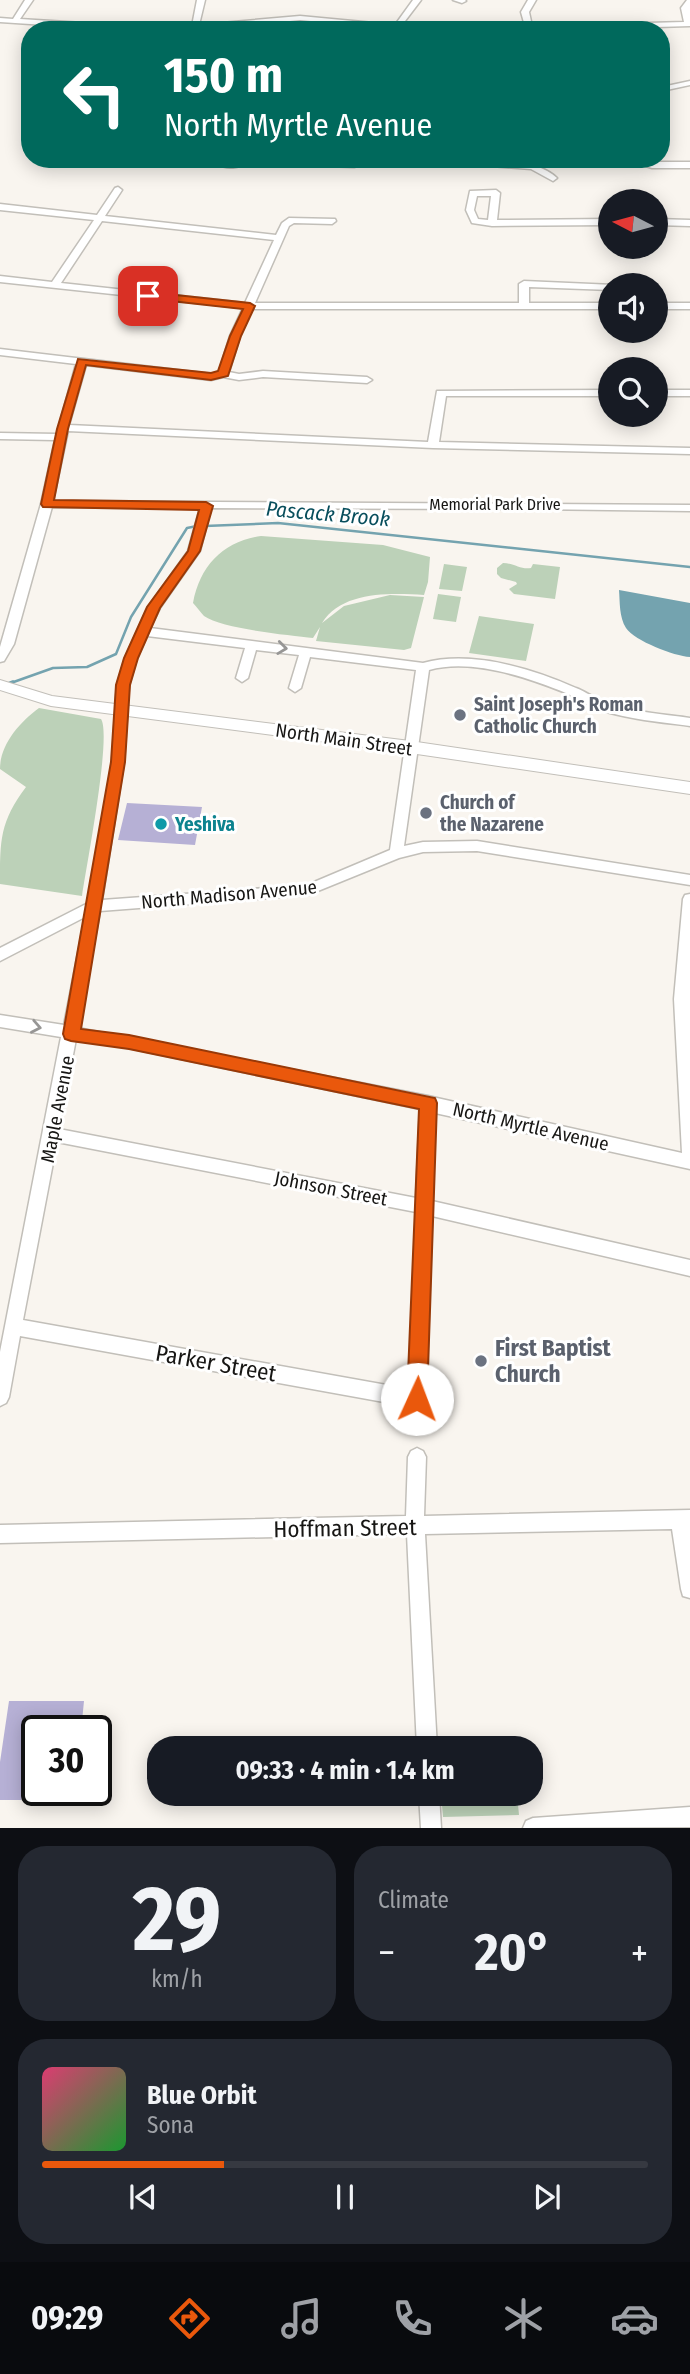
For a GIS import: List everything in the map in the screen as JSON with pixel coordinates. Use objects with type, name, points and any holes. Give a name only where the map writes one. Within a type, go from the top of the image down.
[{"type":"main road","name":"North Main Street","points":[[5,687],[51,701],[410,747],[690,789]]},
{"type":"street","points":[[16,20],[29,0]]},
{"type":"street","points":[[196,21],[201,0]]},
{"type":"street","points":[[401,21],[417,0]]},
{"type":"street","points":[[531,21],[525,12],[532,0]]},
{"type":"street","points":[[670,25],[689,24],[685,8],[690,1]]},
{"type":"street","points":[[0,20],[30,21]]},
{"type":"street","points":[[277,21],[324,21]]},
{"type":"street","points":[[670,87],[690,83]]},
{"type":"street","points":[[670,165],[690,165]]},
{"type":"street","points":[[537,168],[553,178]]},
{"type":"street","points":[[55,285],[118,190]]},
{"type":"street","points":[[0,206],[279,238]]},
{"type":"street","points":[[223,374],[235,336],[285,225],[292,220],[332,221]]},
{"type":"street","points":[[492,223],[598,222]]},
{"type":"street","points":[[668,222],[690,223]]},
{"type":"street","points":[[0,279],[250,306],[598,306]]},
{"type":"street","points":[[524,306],[524,284],[598,286]]},
{"type":"street","points":[[668,306],[690,306]]},
{"type":"street","points":[[0,352],[211,377],[223,374],[239,377],[263,374],[367,380]]},
{"type":"street","points":[[0,658],[8,645],[47,504],[62,433],[82,361]]},
{"type":"street","points":[[433,445],[441,393],[598,393]]},
{"type":"street","points":[[668,393],[690,393]]},
{"type":"street","points":[[0,436],[62,433],[690,451]]},
{"type":"street","name":"Memorial Park Drive","points":[[47,504],[206,506],[536,503],[690,508]]},
{"type":"street","name":"Maple Avenue","points":[[0,1397],[94,906],[118,762],[120,709],[131,658],[154,607],[194,551],[206,506]]},
{"type":"street","points":[[142,631],[424,667],[436,661],[467,663],[517,674],[572,691],[601,706],[690,722]]},
{"type":"street","points":[[242,678],[252,644]]},
{"type":"street","points":[[295,688],[306,651]]},
{"type":"street","points":[[396,853],[424,667]]},
{"type":"street","name":"North Madison Avenue","points":[[94,906],[307,890],[396,853],[423,847],[477,846],[690,880]]},
{"type":"street","points":[[690,900],[681,999],[690,1162]]},
{"type":"street","points":[[0,955],[94,906]]},
{"type":"street","name":"North Myrtle Avenue","points":[[0,1021],[129,1042],[428,1103],[690,1162]]},
{"type":"street","points":[[425,1207],[428,1103]]},
{"type":"street","name":"Johnson Street","points":[[52,1134],[425,1207],[690,1268]]},
{"type":"street","name":"Parker Street","points":[[15,1327],[417,1399],[425,1207]]},
{"type":"street","points":[[416,1457],[416,1527],[426,1736]]},
{"type":"street","points":[[685,1519],[690,1590]]},
{"type":"street","name":"Hoffman Street","points":[[0,1534],[416,1527],[685,1519]]},
{"type":"street","points":[[430,1806],[431,1828]]},
{"type":"street","points":[[533,1828],[690,1817]]},
{"type":"green space","points":[[261,536],[383,545],[430,557],[424,595],[397,594],[368,596],[342,605],[322,623],[344,606],[390,595],[424,597],[411,648],[404,650],[316,641],[320,627],[313,638],[240,628],[204,616],[193,603],[196,589],[208,566],[225,549]]},
{"type":"green space","points":[[503,563],[527,568],[531,568],[533,564],[560,567],[555,599],[514,594],[509,589],[517,584],[516,582],[501,578],[497,574],[497,568]]},
{"type":"green space","points":[[444,564],[467,567],[462,591],[439,589]]},
{"type":"green space","points":[[438,594],[461,597],[456,622],[433,619]]},
{"type":"green space","points":[[479,616],[534,624],[526,661],[469,653]]},
{"type":"green space","points":[[39,708],[101,719],[104,730],[101,775],[82,896],[0,884],[3,832],[17,799],[26,787],[0,769],[1,760],[12,734]]},
{"type":"green space","points":[[442,1806],[518,1806],[519,1815],[443,1817]]},
{"type":"water","points":[[619,590],[690,603],[690,657],[655,647],[631,633],[622,619]]},
{"type":"building","name":"Yeshiva","points":[[127,803],[202,807],[195,845],[118,840]]},
{"type":"building","points":[[9,1701],[84,1701],[83,1715],[21,1715],[21,1800],[0,1800],[0,1762]]},
{"type":"waterway","name":"Pascack Brook","points":[[205,526],[278,523],[690,567]]},
{"type":"waterway","name":"Pascack Brook","points":[[8,684],[53,668],[87,667],[116,654],[131,617],[187,528],[197,526]]},
{"type":"waterway","name":"Pascack Brook","points":[[0,687],[13,682]]},
{"type":"place","name":"Saint Joseph's Roman Catholic Church","points":[[460,715]]},
{"type":"place","name":"Church of the Nazarene","points":[[426,813]]},
{"type":"place","name":"Yeshiva","points":[[161,824]]},
{"type":"place","name":"First Baptist Church","points":[[481,1361]]},
{"type":"route","points":[[148,296],[250,306],[235,336],[223,374],[211,377],[82,361],[62,429],[47,504],[206,506],[201,533],[194,551],[154,607],[131,658],[123,685],[118,762],[71,1034],[129,1042],[428,1103],[417,1399]]}]
